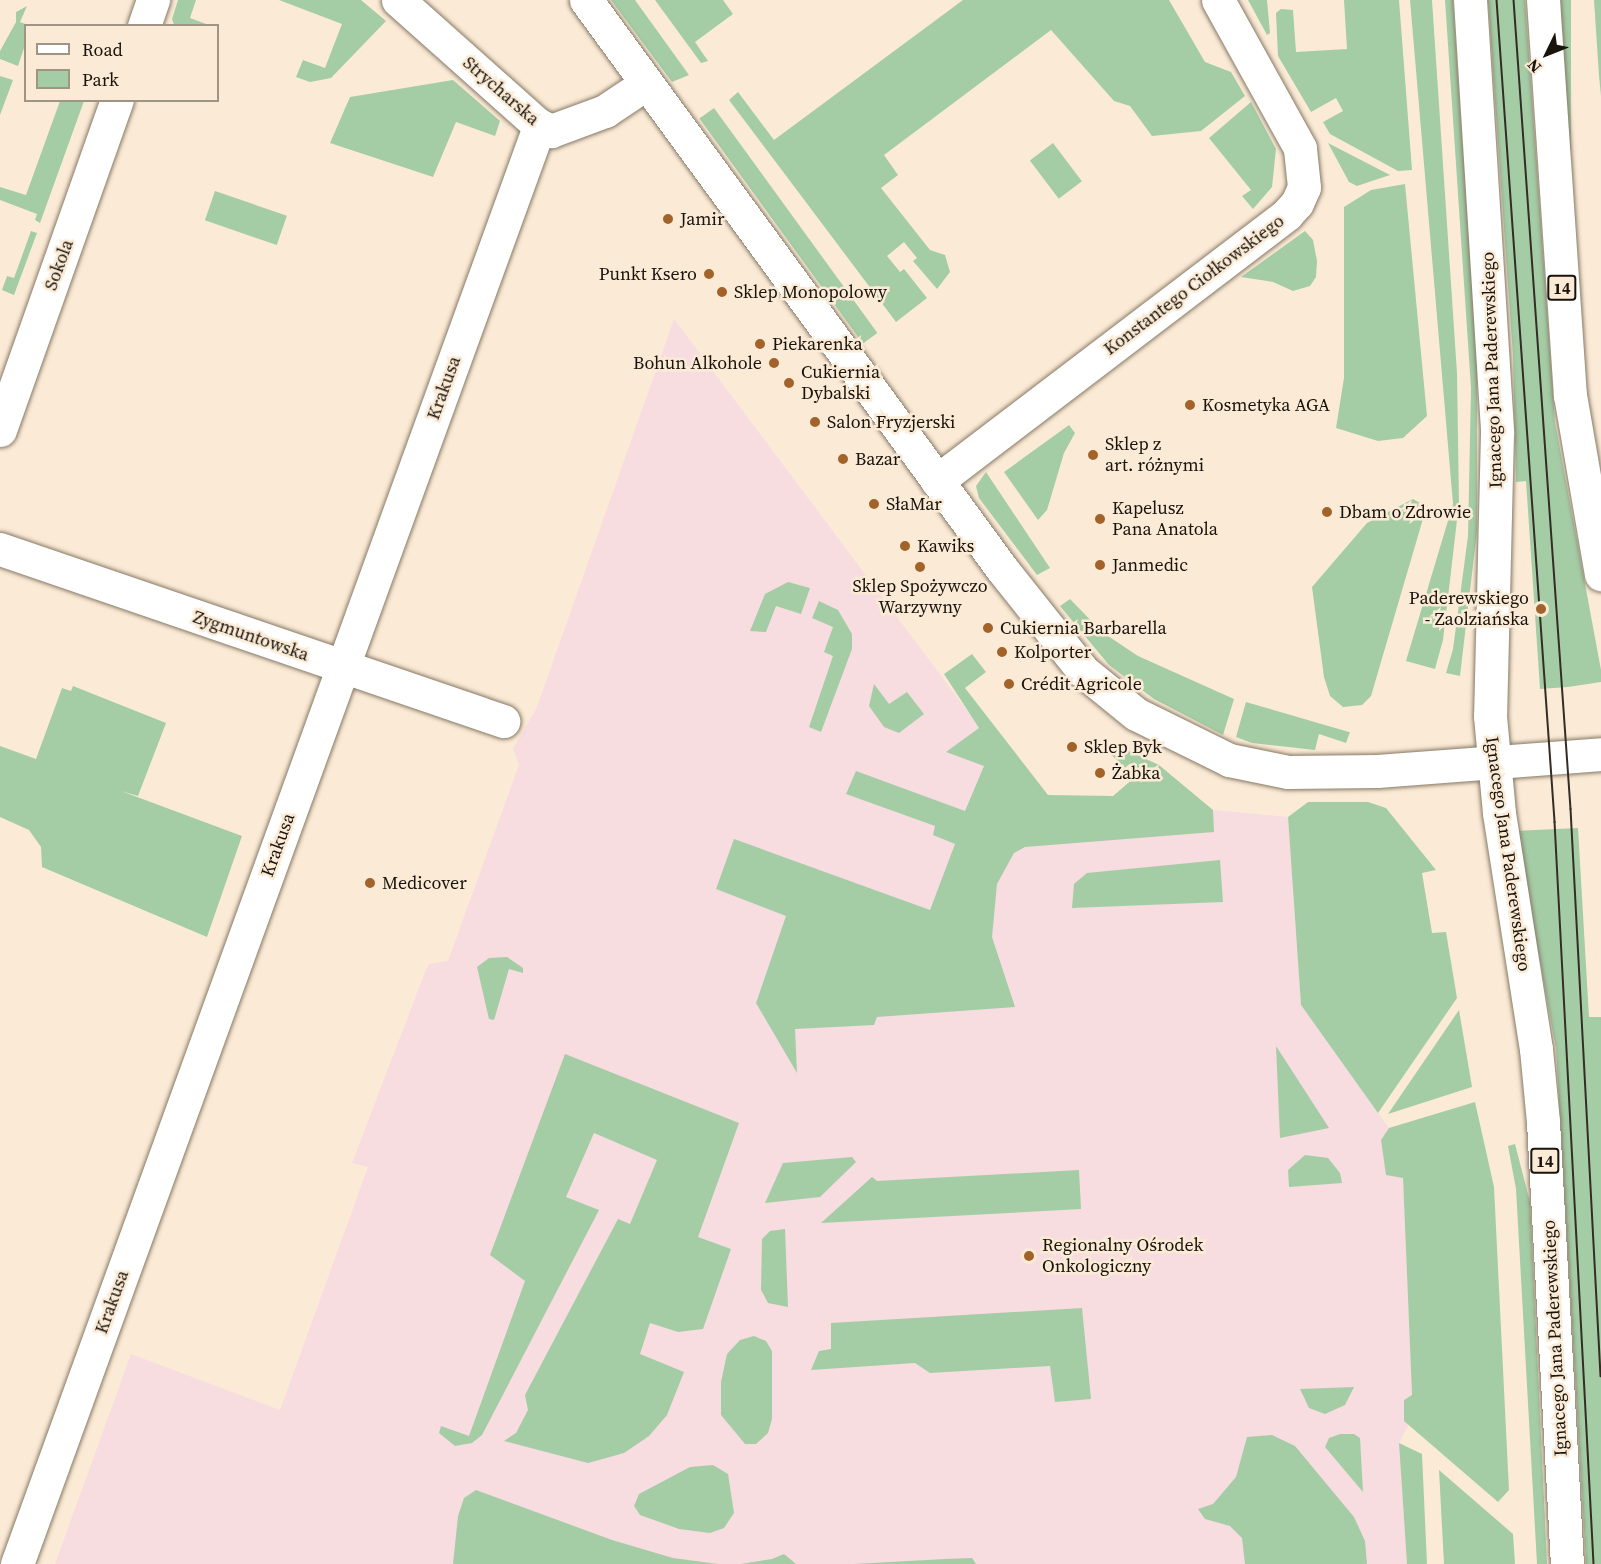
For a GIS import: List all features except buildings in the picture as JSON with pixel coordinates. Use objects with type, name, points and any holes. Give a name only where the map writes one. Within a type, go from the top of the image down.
[{"type":"street","points":[[145,24],[153,0]]},
{"type":"street","name":"Strycharska","points":[[398,0],[539,127],[560,130],[614,106],[647,83]]},
{"type":"street","points":[[586,0],[937,480],[1083,671],[1136,714],[1182,740],[1229,760],[1288,772],[1494,762],[1601,754]]},
{"type":"street","name":"Konstantego Ciołkowskiego","points":[[937,480],[1287,214],[1297,203],[1304,187],[1300,148],[1218,0]]},
{"type":"street","name":"Ignacego Jana Paderewskiego","points":[[1470,0],[1497,433],[1489,690],[1494,762],[1543,1122],[1567,1564]]},
{"type":"street","name":"14","points":[[1542,0],[1570,395],[1601,574]]},
{"type":"street","name":"Sokola","points":[[0,430],[116,102]]},
{"type":"street","name":"Krakusa","points":[[17,1564],[539,127]]},
{"type":"street","name":"Zygmuntowska","points":[[0,549],[503,721]]},
{"type":"shaded area","points":[[674,319],[1049,820],[1213,810],[1288,817],[1301,1005],[1389,1128],[1381,1140],[1403,1178],[1412,1396],[1404,1400],[1408,1426],[1399,1443],[1407,1564],[55,1564],[131,1354],[280,1410],[368,1167],[352,1163],[425,972],[429,964],[448,961],[519,765],[513,749],[537,707]]},
{"type":"green space","points":[[178,0],[196,0],[190,18],[206,24],[174,24],[172,19]]},
{"type":"green space","points":[[279,0],[361,0],[386,21],[331,78],[310,82],[296,77],[303,60],[325,68],[342,24]]},
{"type":"green space","points":[[611,0],[635,0],[689,75],[672,82]]},
{"type":"green space","points":[[655,0],[723,0],[733,14],[695,42],[708,61],[701,63]]},
{"type":"green space","points":[[963,0],[1169,0],[1205,62],[1231,72],[1245,96],[1201,131],[1152,136],[1130,106],[1114,101],[1051,30],[884,155],[898,175],[881,188],[930,250],[945,255],[950,272],[937,289],[913,261],[917,258],[904,242],[887,256],[900,272],[904,269],[927,298],[896,322],[729,100],[738,92],[774,140]]},
{"type":"green space","points":[[1248,0],[1267,0],[1270,33],[1267,35]]},
{"type":"green space","points":[[1344,0],[1399,0],[1412,170],[1398,171],[1330,134],[1323,122],[1343,111],[1336,98],[1311,112],[1278,56],[1276,13],[1281,9],[1293,10],[1296,52],[1347,49]]},
{"type":"green space","points":[[1410,0],[1432,0],[1457,373],[1459,503],[1443,640],[1435,669],[1406,661],[1453,504]]},
{"type":"green space","points":[[1445,0],[1453,0],[1477,360],[1477,531],[1460,676],[1446,673],[1453,649],[1468,536],[1471,388]]},
{"type":"green space","points":[[1488,0],[1525,0],[1555,422],[1601,670],[1601,682],[1568,687],[1540,689],[1526,481],[1516,482],[1513,356]]},
{"type":"green space","points":[[1561,0],[1571,0],[1571,361],[1561,361]]},
{"type":"green space","points":[[1594,0],[1601,0],[1601,96],[1599,76]]},
{"type":"green space","points":[[27,6],[20,22],[25,24],[24,48],[18,66],[0,59],[0,51],[16,22],[16,12]]},
{"type":"green space","points":[[0,76],[13,80],[0,115]]},
{"type":"green space","points":[[453,80],[500,121],[495,136],[456,122],[433,177],[330,143],[350,97]]},
{"type":"green space","points":[[60,102],[84,102],[40,223],[35,220],[37,214],[0,200],[0,187],[26,195]]},
{"type":"green space","points":[[1251,102],[1276,149],[1272,187],[1253,209],[1242,196],[1251,190],[1209,138]]},
{"type":"green space","points":[[714,108],[877,333],[863,343],[699,119]]},
{"type":"green space","points":[[1053,143],[1082,181],[1059,199],[1030,160]]},
{"type":"green space","points":[[1328,143],[1390,175],[1357,186],[1349,182]]},
{"type":"green space","points":[[1405,184],[1427,416],[1403,438],[1378,441],[1336,428],[1344,378],[1344,207],[1371,190]]},
{"type":"green space","points":[[215,191],[287,216],[277,245],[205,220]]},
{"type":"green space","points":[[31,231],[37,233],[14,295],[2,290],[7,276],[14,278]]},
{"type":"green space","points":[[1305,231],[1313,240],[1317,261],[1316,277],[1310,286],[1293,291],[1273,282],[1241,277]]},
{"type":"green space","points":[[1069,425],[1075,433],[1064,453],[1047,510],[1038,520],[1004,472]]},
{"type":"green space","points":[[986,472],[1050,568],[1037,575],[979,498],[976,486]]},
{"type":"green space","points":[[1413,499],[1422,504],[1425,512],[1371,696],[1362,705],[1343,707],[1330,696],[1324,677],[1312,587],[1367,523]]},
{"type":"green space","points":[[788,582],[810,588],[801,614],[776,606],[766,632],[750,631],[765,594]]},
{"type":"green space","points":[[1070,599],[1102,632],[1138,656],[1234,699],[1223,735],[1154,699],[1109,665],[1060,606]]},
{"type":"green space","points":[[819,601],[838,610],[852,634],[852,649],[821,732],[809,727],[833,656],[824,652],[833,627],[812,618]]},
{"type":"green space","points":[[972,654],[986,672],[965,688],[1048,795],[1113,796],[1135,777],[1105,749],[1114,744],[1159,765],[1213,810],[1214,832],[1025,847],[1014,853],[997,884],[992,937],[1015,1007],[877,1017],[874,1025],[795,1029],[797,1073],[756,1003],[786,916],[716,889],[734,839],[930,910],[955,844],[933,835],[935,826],[846,794],[856,771],[965,811],[984,766],[946,752],[979,728],[944,674]]},
{"type":"green space","points":[[874,684],[889,704],[907,692],[924,714],[899,733],[884,727],[869,706]]},
{"type":"green space","points":[[73,686],[166,723],[138,796],[121,791],[242,836],[207,937],[42,867],[41,847],[29,830],[0,817],[0,746],[36,759],[62,688],[71,691]]},
{"type":"green space","points":[[1246,702],[1350,732],[1346,743],[1319,734],[1315,750],[1252,743],[1236,737]]},
{"type":"green space","points":[[1308,802],[1368,802],[1386,808],[1436,870],[1422,873],[1432,933],[1446,932],[1457,998],[1378,1113],[1301,1005],[1288,817]]},
{"type":"green space","points":[[1578,828],[1589,1017],[1601,1017],[1601,1564],[1586,1564],[1556,1049],[1516,831]]},
{"type":"green space","points":[[1220,860],[1223,902],[1072,908],[1074,884],[1087,873]]},
{"type":"green space","points":[[507,957],[523,968],[523,973],[509,969],[494,1020],[489,1019],[477,967],[489,958]]},
{"type":"green space","points":[[1459,1010],[1472,1087],[1388,1114]]},
{"type":"green space","points":[[1276,1046],[1329,1128],[1280,1138]]},
{"type":"green space","points":[[565,1054],[739,1123],[698,1237],[731,1249],[703,1329],[678,1332],[650,1323],[640,1354],[684,1372],[667,1415],[649,1436],[624,1453],[588,1463],[504,1441],[516,1433],[528,1410],[525,1395],[618,1219],[630,1224],[657,1160],[594,1133],[566,1197],[599,1210],[482,1435],[472,1443],[455,1446],[439,1433],[441,1426],[469,1436],[525,1281],[490,1255]]},
{"type":"green space","points":[[1475,1102],[1494,1187],[1509,1490],[1498,1502],[1404,1421],[1404,1400],[1412,1395],[1403,1178],[1386,1175],[1381,1140],[1389,1128]]},
{"type":"green space","points":[[1515,1144],[1530,1202],[1547,1564],[1537,1564],[1516,1189],[1508,1146]]},
{"type":"green space","points":[[1305,1155],[1328,1158],[1340,1173],[1342,1183],[1289,1187],[1288,1170]]},
{"type":"green space","points":[[852,1157],[856,1162],[820,1197],[765,1203],[783,1163]]},
{"type":"green space","points":[[1079,1170],[1081,1209],[821,1223],[872,1177],[877,1181]]},
{"type":"green space","points":[[785,1229],[788,1307],[768,1303],[761,1290],[762,1239],[770,1231]]},
{"type":"green space","points":[[1082,1308],[1091,1399],[1055,1402],[1050,1366],[930,1373],[915,1363],[811,1370],[819,1351],[831,1349],[831,1323]]},
{"type":"green space","points":[[754,1336],[766,1341],[772,1351],[772,1419],[768,1433],[756,1444],[745,1444],[721,1415],[721,1382],[727,1354],[740,1340]]},
{"type":"green space","points":[[1354,1387],[1345,1405],[1325,1414],[1309,1408],[1300,1389]]},
{"type":"green space","points":[[1340,1434],[1354,1434],[1360,1438],[1363,1492],[1325,1447],[1329,1438]]},
{"type":"green space","points":[[1272,1435],[1295,1446],[1354,1517],[1365,1541],[1367,1564],[1245,1564],[1242,1538],[1230,1526],[1205,1519],[1198,1509],[1213,1504],[1236,1477],[1247,1437]]},
{"type":"green space","points":[[1399,1443],[1422,1454],[1427,1564],[1407,1564]]},
{"type":"green space","points":[[713,1465],[728,1474],[734,1513],[724,1528],[710,1533],[679,1529],[640,1515],[634,1506],[639,1494],[690,1467]]},
{"type":"green space","points":[[1439,1470],[1513,1534],[1515,1564],[1444,1564]]},
{"type":"green space","points":[[476,1490],[612,1540],[673,1558],[718,1564],[453,1564],[458,1516],[464,1498]]},
{"type":"green space","points":[[784,1554],[796,1564],[741,1564],[772,1559]]},
{"type":"green space","points":[[972,1558],[976,1564],[854,1564],[945,1559]]},
{"type":"tram line","points":[[1497,0],[1555,822],[1594,1564]]},
{"type":"tram line","points":[[1514,0],[1571,809],[1601,1376]]},
{"type":"place","name":"Jamir","points":[[668,219]]},
{"type":"place","name":"Punkt Ksero","points":[[709,274]]},
{"type":"place","name":"Sklep Monopolowy","points":[[722,292]]},
{"type":"place","name":"Piekarenka","points":[[760,344]]},
{"type":"place","name":"Bohun Alkohole","points":[[774,363]]},
{"type":"place","name":"Cukiernia Dybalski","points":[[789,383]]},
{"type":"place","name":"Kosmetyka AGA","points":[[1190,405]]},
{"type":"place","name":"Salon Fryzjerski","points":[[815,422]]},
{"type":"place","name":"Sklep z art. różnymi","points":[[1093,455]]},
{"type":"place","name":"Bazar","points":[[843,459]]},
{"type":"place","name":"SłaMar","points":[[874,504]]},
{"type":"place","name":"Dbam o Zdrowie","points":[[1327,512]]},
{"type":"place","name":"Kapelusz Pana Anatola","points":[[1100,519]]},
{"type":"place","name":"Kawiks","points":[[905,546]]},
{"type":"place","name":"Janmedic","points":[[1100,565]]},
{"type":"place","name":"Sklep Spożywczo Warzywny","points":[[920,567]]},
{"type":"place","name":"Paderewskiego - Zaolziańska","points":[[1541,609]]},
{"type":"place","name":"Cukiernia Barbarella","points":[[988,628]]},
{"type":"place","name":"Kolporter","points":[[1002,652]]},
{"type":"place","name":"Crédit Agricole","points":[[1009,684]]},
{"type":"place","name":"Sklep Byk","points":[[1072,747]]},
{"type":"place","name":"Żabka","points":[[1100,773]]},
{"type":"place","name":"Medicover","points":[[370,883]]},
{"type":"place","name":"Regionalny Ośrodek Onkologiczny","points":[[1029,1256]]}]
